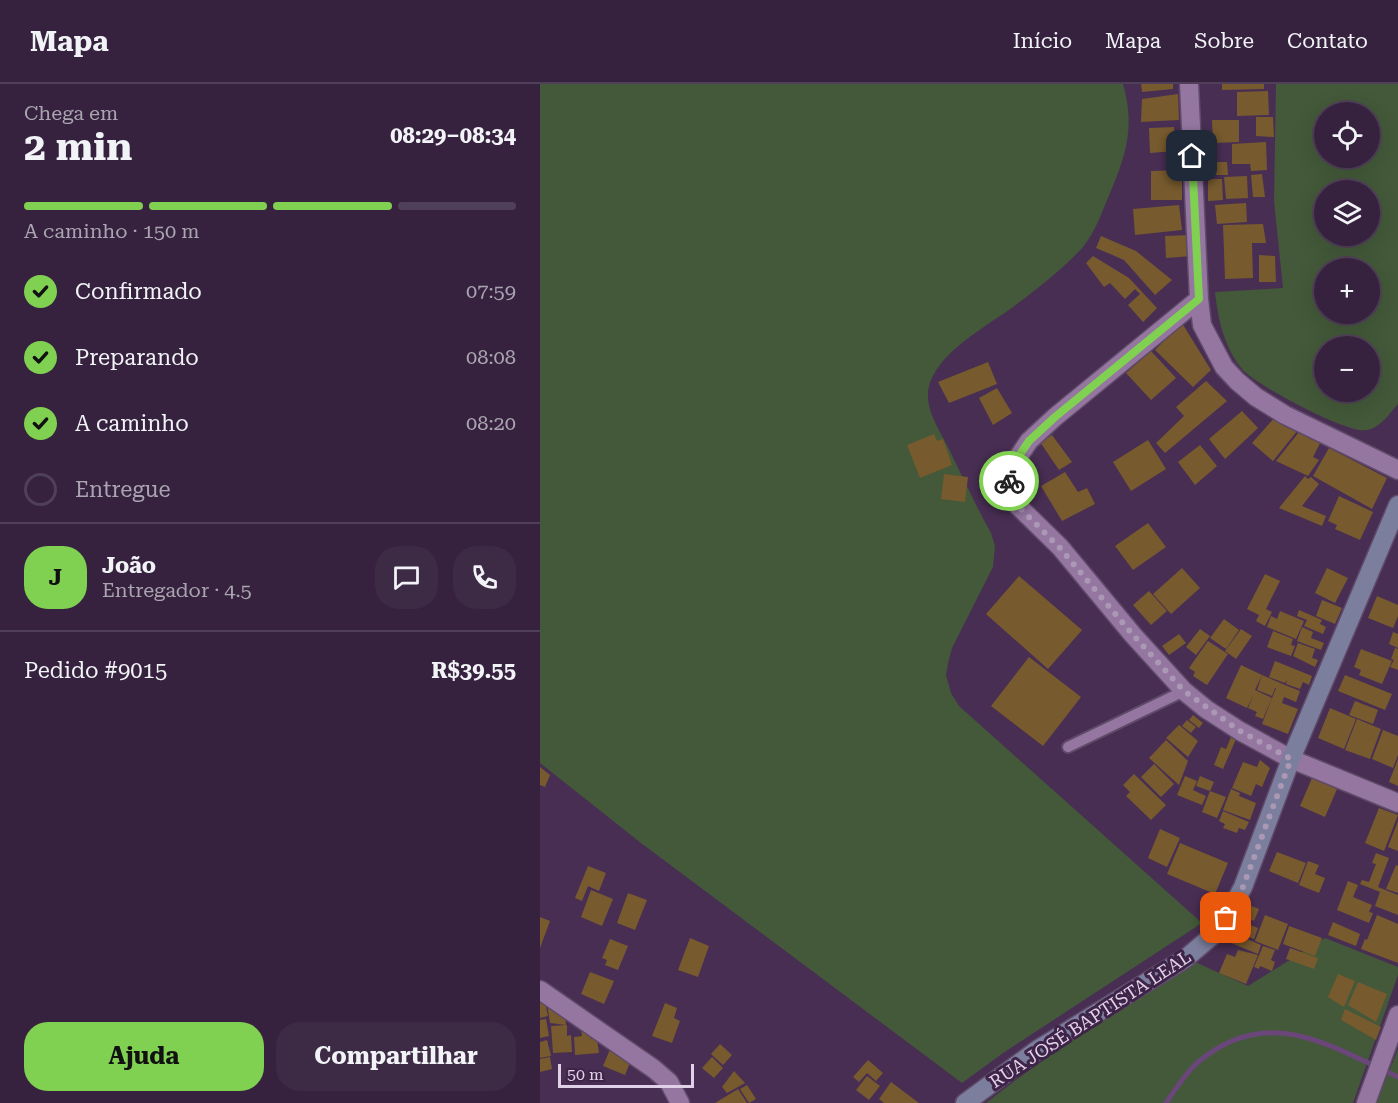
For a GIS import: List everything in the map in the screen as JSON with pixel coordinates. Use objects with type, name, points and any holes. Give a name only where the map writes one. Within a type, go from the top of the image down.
[{"type":"street","points":[[1189,84],[1202,325],[1224,367],[1256,397],[1285,415],[1398,470]]},
{"type":"street","points":[[1199,299],[1055,417],[1023,449],[1009,475],[1011,496],[1060,548],[1133,635],[1184,691],[1240,731],[1291,759],[1398,803]]},
{"type":"street","name":"RUA JOSÉ BAPTISTA LEAL","points":[[965,1103],[1037,1050],[1186,958],[1212,936],[1226,918],[1243,887],[1291,759],[1398,505]]},
{"type":"street","points":[[540,990],[654,1069],[669,1082],[680,1103]]},
{"type":"street","points":[[1368,1096],[1398,1015]]},
{"type":"lane","points":[[1068,747],[1184,691]]},
{"type":"green space","points":[[540,84],[1123,84],[1129,124],[1126,148],[1113,186],[1088,240],[1067,263],[1040,286],[960,344],[937,368],[931,382],[928,396],[933,417],[991,533],[995,546],[993,567],[952,648],[946,675],[951,693],[959,706],[1202,923],[1003,1053],[962,1083],[641,843],[540,763]]},
{"type":"green space","points":[[1276,84],[1398,84],[1398,404],[1384,420],[1372,429],[1357,429],[1342,425],[1302,407],[1264,386],[1242,369],[1236,360],[1226,342],[1215,292],[1283,288],[1274,201]]},
{"type":"green space","points":[[1325,938],[1398,967],[1398,975],[1353,1103],[986,1103],[1110,1014],[1195,962],[1248,986]]},
{"type":"green space","points":[[1398,1049],[1398,1103],[1376,1103]]},
{"type":"building","points":[[1141,84],[1173,84],[1173,89],[1142,92]]},
{"type":"building","points":[[1222,84],[1264,84],[1264,89],[1222,90]]},
{"type":"building","points":[[1268,91],[1269,115],[1237,116],[1237,92]]},
{"type":"building","points":[[1178,94],[1179,120],[1141,122],[1142,99]]},
{"type":"building","points":[[1256,117],[1273,117],[1274,137],[1256,136]]},
{"type":"building","points":[[1212,120],[1239,120],[1239,142],[1213,143]]},
{"type":"building","points":[[1174,127],[1175,151],[1150,153],[1149,128]]},
{"type":"building","points":[[1266,142],[1267,170],[1251,171],[1250,164],[1232,164],[1232,144]]},
{"type":"building","points":[[1206,162],[1227,162],[1228,175],[1207,175]]},
{"type":"building","points":[[1182,170],[1182,200],[1151,200],[1151,171]]},
{"type":"building","points":[[1262,174],[1265,197],[1253,197],[1251,175]]},
{"type":"building","points":[[1247,176],[1248,198],[1226,199],[1224,177]]},
{"type":"building","points":[[1208,179],[1222,179],[1223,200],[1208,201]]},
{"type":"building","points":[[1246,203],[1247,222],[1217,224],[1215,205]]},
{"type":"building","points":[[1179,205],[1182,230],[1135,235],[1133,209]]},
{"type":"building","points":[[1263,224],[1266,243],[1252,243],[1253,278],[1225,279],[1223,225]]},
{"type":"building","points":[[1190,235],[1193,256],[1166,258],[1165,236]]},
{"type":"building","points":[[1101,236],[1136,251],[1172,280],[1155,295],[1124,260],[1096,248]]},
{"type":"building","points":[[1259,255],[1275,256],[1276,282],[1259,282]]},
{"type":"building","points":[[1093,256],[1129,278],[1157,308],[1143,322],[1128,305],[1140,294],[1135,289],[1125,299],[1110,283],[1104,287],[1086,263]]},
{"type":"building","points":[[1182,323],[1211,370],[1193,387],[1155,350]]},
{"type":"building","points":[[1151,351],[1176,378],[1151,400],[1126,373]]},
{"type":"building","points":[[988,362],[997,384],[949,403],[938,382]]},
{"type":"building","points":[[1206,381],[1227,401],[1165,453],[1156,443],[1184,416],[1176,407]]},
{"type":"building","points":[[997,388],[1012,413],[993,425],[979,398]]},
{"type":"building","points":[[1242,411],[1258,428],[1225,459],[1209,439]]},
{"type":"building","points":[[1277,415],[1298,430],[1273,461],[1252,443]]},
{"type":"building","points":[[1299,432],[1320,443],[1313,457],[1319,460],[1308,476],[1276,461]]},
{"type":"building","points":[[934,434],[937,441],[943,439],[952,465],[920,478],[907,445]]},
{"type":"building","points":[[1052,435],[1072,462],[1059,470],[1040,442]]},
{"type":"building","points":[[1148,440],[1166,469],[1131,491],[1113,462]]},
{"type":"building","points":[[1200,445],[1217,466],[1195,485],[1178,462]]},
{"type":"building","points":[[1329,448],[1387,478],[1372,509],[1313,476]]},
{"type":"building","points":[[1065,472],[1078,492],[1087,488],[1095,504],[1062,521],[1041,486]]},
{"type":"building","points":[[944,474],[968,477],[965,502],[941,499]]},
{"type":"building","points":[[1305,476],[1308,479],[1311,477],[1319,484],[1302,506],[1326,516],[1322,526],[1279,508]]},
{"type":"building","points":[[1339,496],[1373,512],[1360,540],[1335,529],[1337,525],[1328,521]]},
{"type":"building","points":[[1148,523],[1166,547],[1133,570],[1115,546]]},
{"type":"building","points":[[1182,568],[1200,588],[1171,614],[1153,594]]},
{"type":"building","points":[[1327,568],[1348,578],[1335,603],[1315,593]]},
{"type":"building","points":[[1265,574],[1280,581],[1266,609],[1272,612],[1265,626],[1256,621],[1259,615],[1247,609]]},
{"type":"building","points":[[1019,576],[1082,630],[1048,669],[986,614]]},
{"type":"building","points":[[1149,591],[1167,611],[1151,625],[1133,605]]},
{"type":"building","points":[[1377,596],[1398,605],[1398,616],[1393,628],[1368,618]]},
{"type":"building","points":[[1322,600],[1342,608],[1335,624],[1316,616]]},
{"type":"building","points":[[1299,610],[1322,620],[1320,624],[1326,627],[1323,634],[1304,626],[1307,620],[1297,616]]},
{"type":"building","points":[[1280,611],[1304,621],[1296,639],[1267,627],[1271,616],[1277,619]]},
{"type":"building","points":[[1224,619],[1239,630],[1226,649],[1210,638]]},
{"type":"building","points":[[1302,627],[1313,632],[1311,638],[1324,643],[1321,650],[1297,641]]},
{"type":"building","points":[[1200,629],[1210,636],[1196,655],[1186,647]]},
{"type":"building","points":[[1241,629],[1252,636],[1236,659],[1225,651]]},
{"type":"building","points":[[1273,631],[1293,639],[1291,645],[1295,646],[1291,656],[1267,647]]},
{"type":"building","points":[[1393,632],[1398,634],[1398,648],[1389,644]]},
{"type":"building","points":[[1179,634],[1186,643],[1169,655],[1162,646]]},
{"type":"building","points":[[1208,641],[1228,654],[1207,685],[1193,676],[1195,672],[1189,668]]},
{"type":"building","points":[[1298,643],[1315,649],[1312,658],[1318,660],[1315,667],[1293,656]]},
{"type":"building","points":[[1395,648],[1398,649],[1398,670],[1390,667],[1394,660],[1391,659]]},
{"type":"building","points":[[1361,649],[1392,661],[1382,684],[1359,675],[1361,670],[1354,667]]},
{"type":"building","points":[[1029,657],[1081,697],[1043,746],[991,706]]},
{"type":"building","points":[[1275,661],[1312,676],[1309,685],[1303,682],[1300,689],[1286,684],[1287,680],[1285,683],[1269,677]]},
{"type":"building","points":[[1241,665],[1262,675],[1255,690],[1272,698],[1263,719],[1255,716],[1257,712],[1248,708],[1253,696],[1247,708],[1226,698]]},
{"type":"building","points":[[1262,675],[1300,691],[1296,702],[1284,697],[1282,703],[1298,709],[1288,734],[1262,724],[1276,688],[1272,696],[1257,690]]},
{"type":"building","points":[[1345,675],[1392,694],[1385,710],[1338,691]]},
{"type":"building","points":[[1355,701],[1378,710],[1373,724],[1349,715]]},
{"type":"building","points":[[1330,708],[1356,719],[1344,749],[1318,738]]},
{"type":"building","points":[[1193,715],[1203,723],[1199,728],[1189,720]]},
{"type":"building","points":[[1357,719],[1381,729],[1370,759],[1345,750]]},
{"type":"building","points":[[1187,720],[1196,727],[1191,733],[1182,726]]},
{"type":"building","points":[[1179,725],[1198,741],[1188,757],[1166,738]]},
{"type":"building","points":[[1383,730],[1398,736],[1398,755],[1393,768],[1372,759]]},
{"type":"building","points":[[1231,737],[1236,739],[1223,769],[1214,765],[1221,747],[1226,749]]},
{"type":"building","points":[[1166,740],[1188,761],[1179,785],[1149,758]]},
{"type":"building","points":[[1398,759],[1398,786],[1389,782]]},
{"type":"building","points":[[1260,760],[1270,768],[1262,787],[1256,784],[1251,796],[1232,788],[1243,762],[1257,767]]},
{"type":"building","points":[[1154,764],[1174,784],[1161,797],[1141,777]]},
{"type":"building","points":[[540,767],[550,775],[545,787],[540,785]]},
{"type":"building","points":[[1134,774],[1166,805],[1151,820],[1126,796],[1130,792],[1123,785]]},
{"type":"building","points":[[1185,776],[1197,781],[1193,790],[1206,796],[1202,805],[1177,795]]},
{"type":"building","points":[[1200,776],[1214,782],[1210,791],[1196,786]]},
{"type":"building","points":[[1312,778],[1337,789],[1325,817],[1300,806]]},
{"type":"building","points":[[1231,789],[1240,793],[1239,796],[1256,803],[1250,820],[1223,810]]},
{"type":"building","points":[[1210,791],[1226,797],[1217,818],[1202,812]]},
{"type":"building","points":[[1379,808],[1398,815],[1384,851],[1365,843]]},
{"type":"building","points":[[1223,811],[1249,822],[1245,830],[1239,828],[1237,833],[1223,828],[1225,824],[1219,821]]},
{"type":"building","points":[[1398,821],[1398,851],[1388,847]]},
{"type":"building","points":[[1160,829],[1180,838],[1167,867],[1148,858]]},
{"type":"building","points":[[1180,843],[1228,863],[1215,894],[1167,874]]},
{"type":"building","points":[[1277,852],[1306,863],[1298,883],[1269,871]]},
{"type":"building","points":[[1376,853],[1389,858],[1378,887],[1398,895],[1398,915],[1375,906],[1380,892],[1360,884],[1362,880],[1369,882],[1376,864],[1372,863]]},
{"type":"building","points":[[1308,861],[1319,865],[1315,874],[1325,878],[1319,893],[1299,885]]},
{"type":"building","points":[[1396,865],[1398,866],[1398,893],[1386,889]]},
{"type":"building","points":[[588,866],[606,873],[599,891],[588,886],[582,901],[575,898]]},
{"type":"building","points":[[1348,881],[1358,885],[1353,897],[1372,905],[1369,912],[1373,913],[1369,923],[1337,910]]},
{"type":"building","points":[[591,890],[613,899],[602,926],[581,917]]},
{"type":"building","points":[[628,893],[647,900],[635,930],[617,923]]},
{"type":"building","points":[[1242,902],[1259,909],[1254,921],[1237,914]]},
{"type":"building","points":[[1265,915],[1288,924],[1278,950],[1255,941]]},
{"type":"building","points":[[1377,915],[1398,924],[1398,963],[1361,949]]},
{"type":"building","points":[[540,917],[550,921],[540,948]]},
{"type":"building","points":[[1235,919],[1258,928],[1254,939],[1230,930]]},
{"type":"building","points":[[1333,922],[1360,934],[1356,946],[1328,935]]},
{"type":"building","points":[[1289,926],[1322,938],[1315,956],[1283,944]]},
{"type":"building","points":[[1235,934],[1261,945],[1258,954],[1231,943]]},
{"type":"building","points":[[690,938],[709,946],[698,977],[678,970]]},
{"type":"building","points":[[610,939],[628,946],[618,970],[605,965],[607,960],[602,958]]},
{"type":"building","points":[[1263,946],[1275,950],[1271,960],[1275,962],[1272,971],[1260,966],[1259,969],[1254,967]]},
{"type":"building","points":[[1290,948],[1318,958],[1314,969],[1286,959]]},
{"type":"building","points":[[1238,950],[1258,955],[1246,984],[1219,973],[1227,954],[1235,957]]},
{"type":"building","points":[[590,972],[614,981],[604,1004],[581,994]]},
{"type":"building","points":[[1338,974],[1355,981],[1344,1007],[1328,997]]},
{"type":"building","points":[[1358,982],[1387,994],[1376,1022],[1348,1005]]},
{"type":"building","points":[[545,1002],[548,1016],[540,1018],[540,1003]]},
{"type":"building","points":[[547,1003],[565,1014],[566,1025],[550,1023]]},
{"type":"building","points":[[665,1003],[677,1008],[674,1018],[680,1021],[672,1043],[652,1036]]},
{"type":"building","points":[[1345,1009],[1381,1027],[1376,1040],[1341,1020]]},
{"type":"building","points":[[546,1019],[549,1036],[540,1038],[540,1020]]},
{"type":"building","points":[[567,1025],[567,1036],[571,1035],[572,1052],[553,1053],[551,1026]]},
{"type":"building","points":[[590,1028],[591,1039],[597,1039],[599,1053],[575,1055],[574,1037],[582,1036],[581,1029]]},
{"type":"building","points":[[547,1040],[551,1056],[540,1058],[540,1042]]},
{"type":"building","points":[[720,1044],[732,1055],[723,1065],[711,1054]]},
{"type":"building","points":[[611,1047],[633,1055],[625,1075],[603,1066]]},
{"type":"building","points":[[550,1057],[552,1069],[540,1072],[540,1059]]},
{"type":"building","points":[[712,1057],[723,1068],[714,1078],[702,1068]]},
{"type":"building","points":[[868,1060],[883,1073],[876,1081],[867,1073],[859,1082],[853,1077]]},
{"type":"building","points":[[734,1071],[745,1083],[727,1093],[722,1087]]},
{"type":"building","points":[[867,1076],[880,1086],[869,1100],[856,1090]]},
{"type":"building","points":[[891,1082],[919,1103],[884,1103],[879,1099]]},
{"type":"building","points":[[747,1085],[756,1099],[749,1103],[740,1089]]},
{"type":"building","points":[[738,1089],[747,1103],[715,1103]]},
{"type":"waterway","points":[[1166,1103],[1197,1063],[1223,1045],[1248,1035],[1273,1033],[1298,1035],[1347,1053],[1398,1077]]},
{"type":"way so far","points":[[1009,481],[1011,496],[1018,506],[1040,525],[1133,635],[1184,691],[1240,731],[1291,759],[1243,887],[1226,918]]},
{"type":"route","points":[[1009,481],[1012,466],[1029,441],[1199,299],[1192,156]]}]
